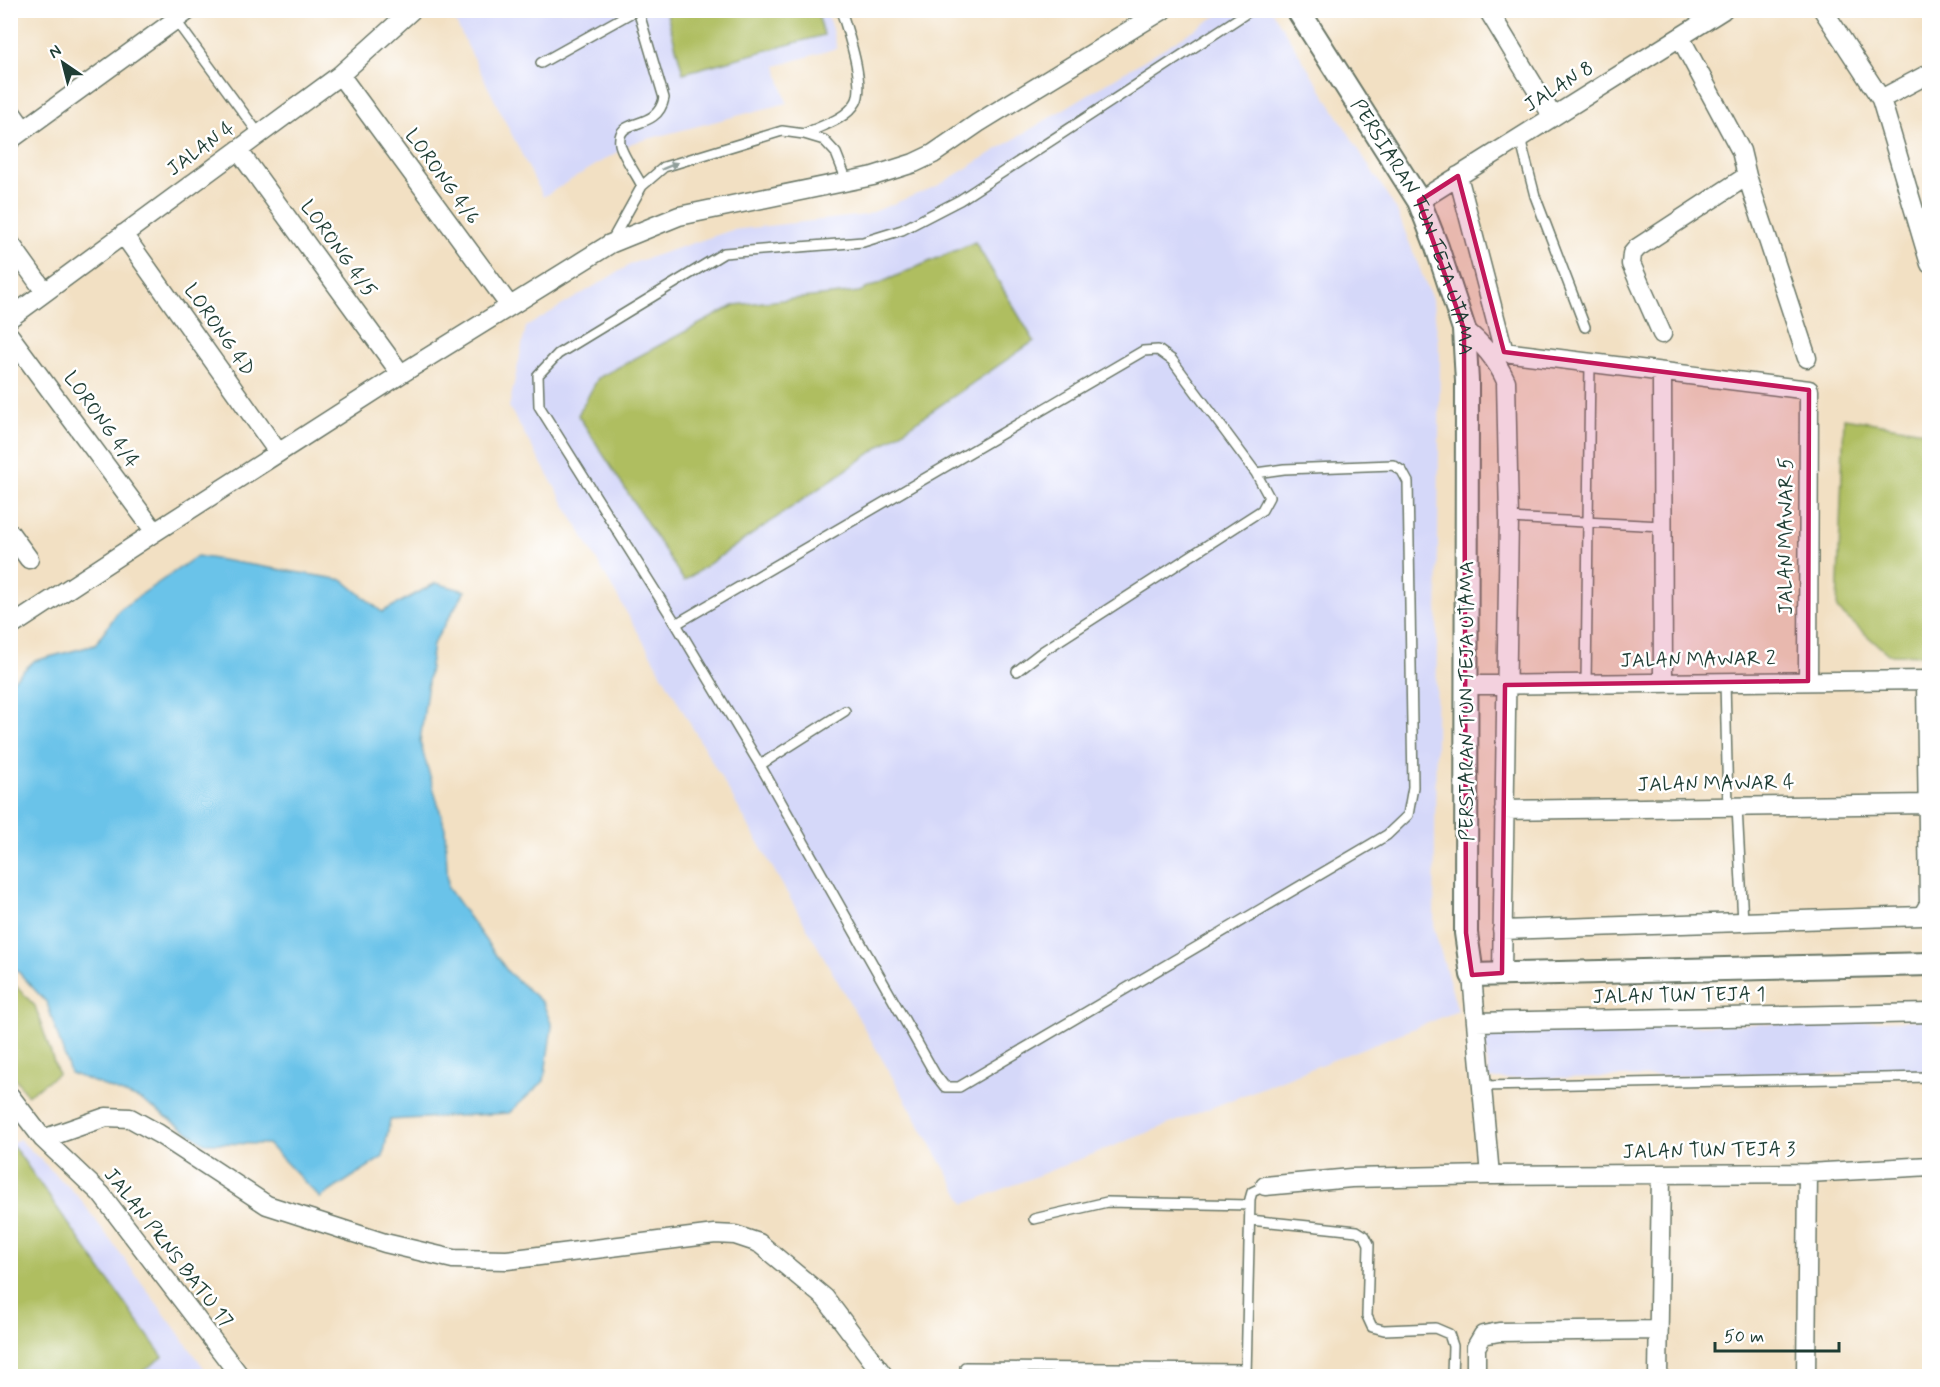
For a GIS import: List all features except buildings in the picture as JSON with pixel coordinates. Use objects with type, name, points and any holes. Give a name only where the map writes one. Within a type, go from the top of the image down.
[{"type":"street","name":"JALAN 4","points":[[10,318],[340,75],[412,10]]},
{"type":"street","points":[[10,627],[508,305],[610,244],[680,216],[894,170],[933,154],[978,123],[1163,10]]},
{"type":"street","points":[[1488,10],[1553,117]]},
{"type":"street","name":"JALAN 8","points":[[1419,201],[1724,10]]},
{"type":"street","points":[[1823,10],[1881,99],[1929,264]]},
{"type":"street","name":"PERSIARAN TUN TEJA UTAMA","points":[[1303,12],[1419,201],[1464,329],[1467,381],[1466,933],[1472,975]]},
{"type":"street","points":[[10,140],[177,14]]},
{"type":"street","points":[[1680,37],[1741,151],[1747,176],[1807,358]]},
{"type":"street","points":[[1881,99],[1929,73]]},
{"type":"street","name":"LORONG 4/6","points":[[340,75],[508,305]]},
{"type":"street","name":"LORONG 4/5","points":[[238,150],[401,374]]},
{"type":"street","points":[[1458,176],[1506,381],[1509,518],[1502,973]]},
{"type":"street","points":[[1662,334],[1631,264],[1632,254],[1637,248],[1747,176]]},
{"type":"street","name":"LORONG 4D","points":[[123,234],[278,452]]},
{"type":"street","points":[[10,243],[45,292]]},
{"type":"street","points":[[1464,329],[1501,358],[1590,363],[1662,372],[1663,683]]},
{"type":"street","name":"LORONG 4/4","points":[[10,336],[155,532]]},
{"type":"street","name":"JALAN MAWAR 5","points":[[1662,372],[1809,390],[1808,681]]},
{"type":"street","points":[[10,533],[29,559]]},
{"type":"street","points":[[1502,930],[1922,916],[1929,904],[1928,680]]},
{"type":"street","name":"JALAN MAWAR 2","points":[[1467,685],[1928,680]]},
{"type":"street","name":"JALAN MAWAR 4","points":[[1504,810],[1928,804]]},
{"type":"street","points":[[1490,1175],[1472,975],[1929,964]]},
{"type":"street","name":"JALAN TUN TEJA 1","points":[[1476,1022],[1929,1013]]},
{"type":"street","name":"JALAN PKNS BATU 17","points":[[14,1107],[43,1139],[101,1194],[240,1377]]},
{"type":"street","points":[[43,1139],[106,1117],[130,1118],[159,1134],[267,1204],[385,1243],[453,1258],[507,1260],[714,1234],[735,1235],[759,1243],[825,1298],[884,1377]]},
{"type":"street","name":"JALAN TUN TEJA 3","points":[[1265,1186],[1351,1178],[1808,1173],[1929,1166]]},
{"type":"street","points":[[1806,1377],[1808,1173]]},
{"type":"street","points":[[1658,1377],[1661,1175]]},
{"type":"street","points":[[1476,1377],[1476,1347],[1483,1335],[1499,1332],[1659,1330]]},
{"type":"lane","points":[[541,63],[637,10],[664,98],[661,109],[652,119],[628,126],[621,134],[620,145],[642,186]]},
{"type":"lane","points":[[804,134],[840,117],[856,102],[858,84],[856,62],[841,10]]},
{"type":"lane","points":[[1251,10],[960,200],[902,230],[863,242],[724,253],[558,354],[538,375],[539,406],[676,624],[760,765],[935,1074],[945,1087],[959,1087],[1377,842],[1387,836],[1408,815],[1413,787],[1408,482],[1402,471],[1393,465],[1284,469],[1256,473]]},
{"type":"lane","points":[[177,14],[259,134]]},
{"type":"lane","points":[[10,103],[28,128]]},
{"type":"lane","points":[[610,244],[642,186],[664,168],[782,131],[804,134],[824,141],[836,153],[848,181]]},
{"type":"lane","points":[[1520,138],[1535,196],[1585,327]]},
{"type":"lane","points":[[676,624],[1143,351],[1158,350],[1172,360],[1256,473],[1269,497],[1262,510],[1043,651],[1017,671]]},
{"type":"lane","points":[[1586,684],[1590,363]]},
{"type":"lane","points":[[1509,518],[1662,526]]},
{"type":"lane","points":[[1725,682],[1732,807],[1743,922]]},
{"type":"lane","points":[[760,765],[845,711]]},
{"type":"lane","points":[[1482,1086],[1929,1077]]},
{"type":"lane","points":[[965,1367],[1246,1373],[1249,1205],[1252,1192],[1265,1186]]},
{"type":"lane","points":[[1034,1220],[1107,1202],[1249,1205]]},
{"type":"lane","points":[[1250,1220],[1357,1231],[1365,1236],[1369,1244],[1367,1316],[1372,1327],[1384,1330],[1435,1328],[1449,1334],[1453,1346],[1452,1377]]},
{"type":"highlighted area","points":[[1458,176],[1504,352],[1809,390],[1808,681],[1505,685],[1502,973],[1472,975],[1466,933],[1464,329],[1419,201]]},
{"type":"shaded area","points":[[450,11],[827,11],[837,48],[776,66],[787,103],[632,143],[543,197]]},
{"type":"shaded area","points":[[1225,11],[1272,11],[1396,209],[1433,302],[1440,355],[1434,929],[1458,1011],[965,1204],[509,407],[526,327],[633,263],[732,230],[866,215],[939,185]]},
{"type":"shaded area","points":[[1929,1020],[1929,1071],[1862,1073],[1489,1079],[1484,1030]]},
{"type":"shaded area","points":[[19,1139],[78,1196],[210,1376],[11,1376],[10,1145]]},
{"type":"green space","points":[[666,11],[817,11],[824,35],[683,73]]},
{"type":"green space","points":[[975,242],[1034,341],[684,581],[578,415],[598,378],[735,305],[859,292]]},
{"type":"green space","points":[[1844,418],[1929,432],[1929,655],[1888,654],[1837,609]]},
{"type":"green space","points":[[10,980],[35,1006],[58,1074],[27,1095],[11,1072]]},
{"type":"green space","points":[[14,1147],[163,1357],[136,1376],[11,1376],[10,1150]]},
{"type":"water","points":[[197,556],[343,580],[382,612],[436,583],[465,591],[433,644],[420,742],[445,828],[448,888],[508,972],[543,1003],[552,1026],[544,1081],[509,1113],[390,1120],[383,1157],[320,1198],[268,1144],[205,1143],[141,1100],[70,1073],[47,1003],[11,964],[11,682],[34,661],[95,645],[119,610]]}]
